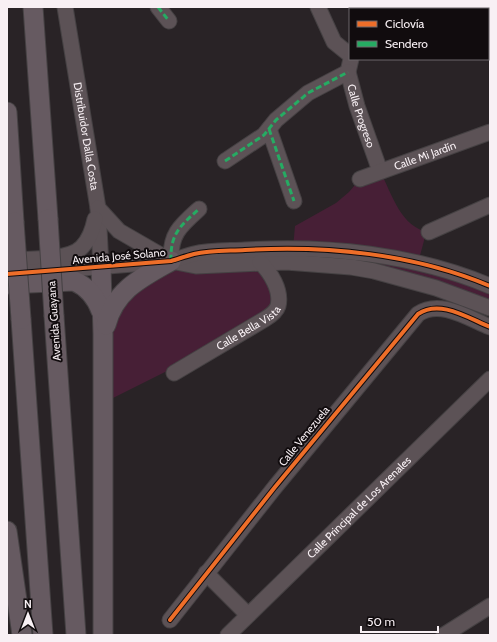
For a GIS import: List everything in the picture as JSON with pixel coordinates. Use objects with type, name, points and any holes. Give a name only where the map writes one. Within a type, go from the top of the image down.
[{"type":"main road","name":"Avenida Guayana","points":[[33,7],[76,635]]},
{"type":"main road","points":[[7,112],[43,635]]},
{"type":"main road","points":[[103,334],[108,317],[124,292],[136,280],[171,261]]},
{"type":"main road","points":[[100,267],[103,314],[103,635]]},
{"type":"main road","points":[[73,269],[84,272],[95,280],[102,294]]},
{"type":"main road","points":[[7,284],[74,281],[81,284],[93,295],[103,314]]},
{"type":"main road","points":[[7,531],[22,635]]},
{"type":"street","name":"Distribuidor Dalla Costa","points":[[65,7],[79,103],[98,208],[100,267]]},
{"type":"street","points":[[158,7],[169,21]]},
{"type":"street","points":[[318,7],[334,42],[349,54]]},
{"type":"street","points":[[225,161],[251,145],[269,129],[276,120],[308,93],[350,66]]},
{"type":"street","name":"Calle Progreso","points":[[350,66],[358,106],[380,171]]},
{"type":"street","points":[[269,129],[294,201]]},
{"type":"street","name":"Calle Mi Jardín","points":[[360,179],[490,132]]},
{"type":"street","points":[[429,232],[490,205]]},
{"type":"street","points":[[7,260],[65,256],[76,252],[88,240],[98,208]]},
{"type":"street","points":[[98,208],[119,231],[171,261],[171,248],[174,235],[199,209]]},
{"type":"street","points":[[73,269],[89,261],[94,256],[99,244]]},
{"type":"street","name":"Avenida José Solano","points":[[7,274],[171,261],[195,254],[275,249],[317,249],[377,256],[422,264],[459,274],[490,286]]},
{"type":"street","name":"Avenida José Solano","points":[[171,261],[196,266],[260,262],[312,263],[374,271],[436,288],[490,308]]},
{"type":"street","name":"Calle Bella Vista","points":[[174,373],[265,319],[276,310],[278,300],[274,282],[260,262]]},
{"type":"street","name":"Calle Venezuela","points":[[170,620],[279,481],[418,314],[429,308],[446,309],[490,327]]},
{"type":"street","name":"Calle Venezuela","points":[[475,320],[490,333]]},
{"type":"street","name":"Calle Principal de Los Arenales","points":[[228,635],[490,379]]},
{"type":"street","points":[[206,573],[248,615]]},
{"type":"street","points":[[444,635],[490,606]]},
{"type":"shaded area","points":[[380,171],[398,209],[404,217],[419,229],[429,232],[425,237],[418,263],[490,286],[490,308],[408,280],[260,262],[278,305],[171,369],[103,403],[108,317],[171,261],[293,248],[295,226],[336,203],[349,192],[360,179]]},
{"type":"marked path","points":[[158,7],[169,21]]},
{"type":"marked path","points":[[225,161],[264,135],[276,120],[308,93],[348,72]]},
{"type":"marked path","points":[[269,129],[294,201]]},
{"type":"marked path","points":[[171,261],[174,237],[186,220],[199,209]]},
{"type":"cycle path","points":[[7,274],[171,261],[194,254],[213,251],[307,249],[370,254],[401,259],[461,275],[490,286]]},
{"type":"cycle path","points":[[170,620],[275,487],[418,314],[435,308],[445,309],[490,327]]}]
